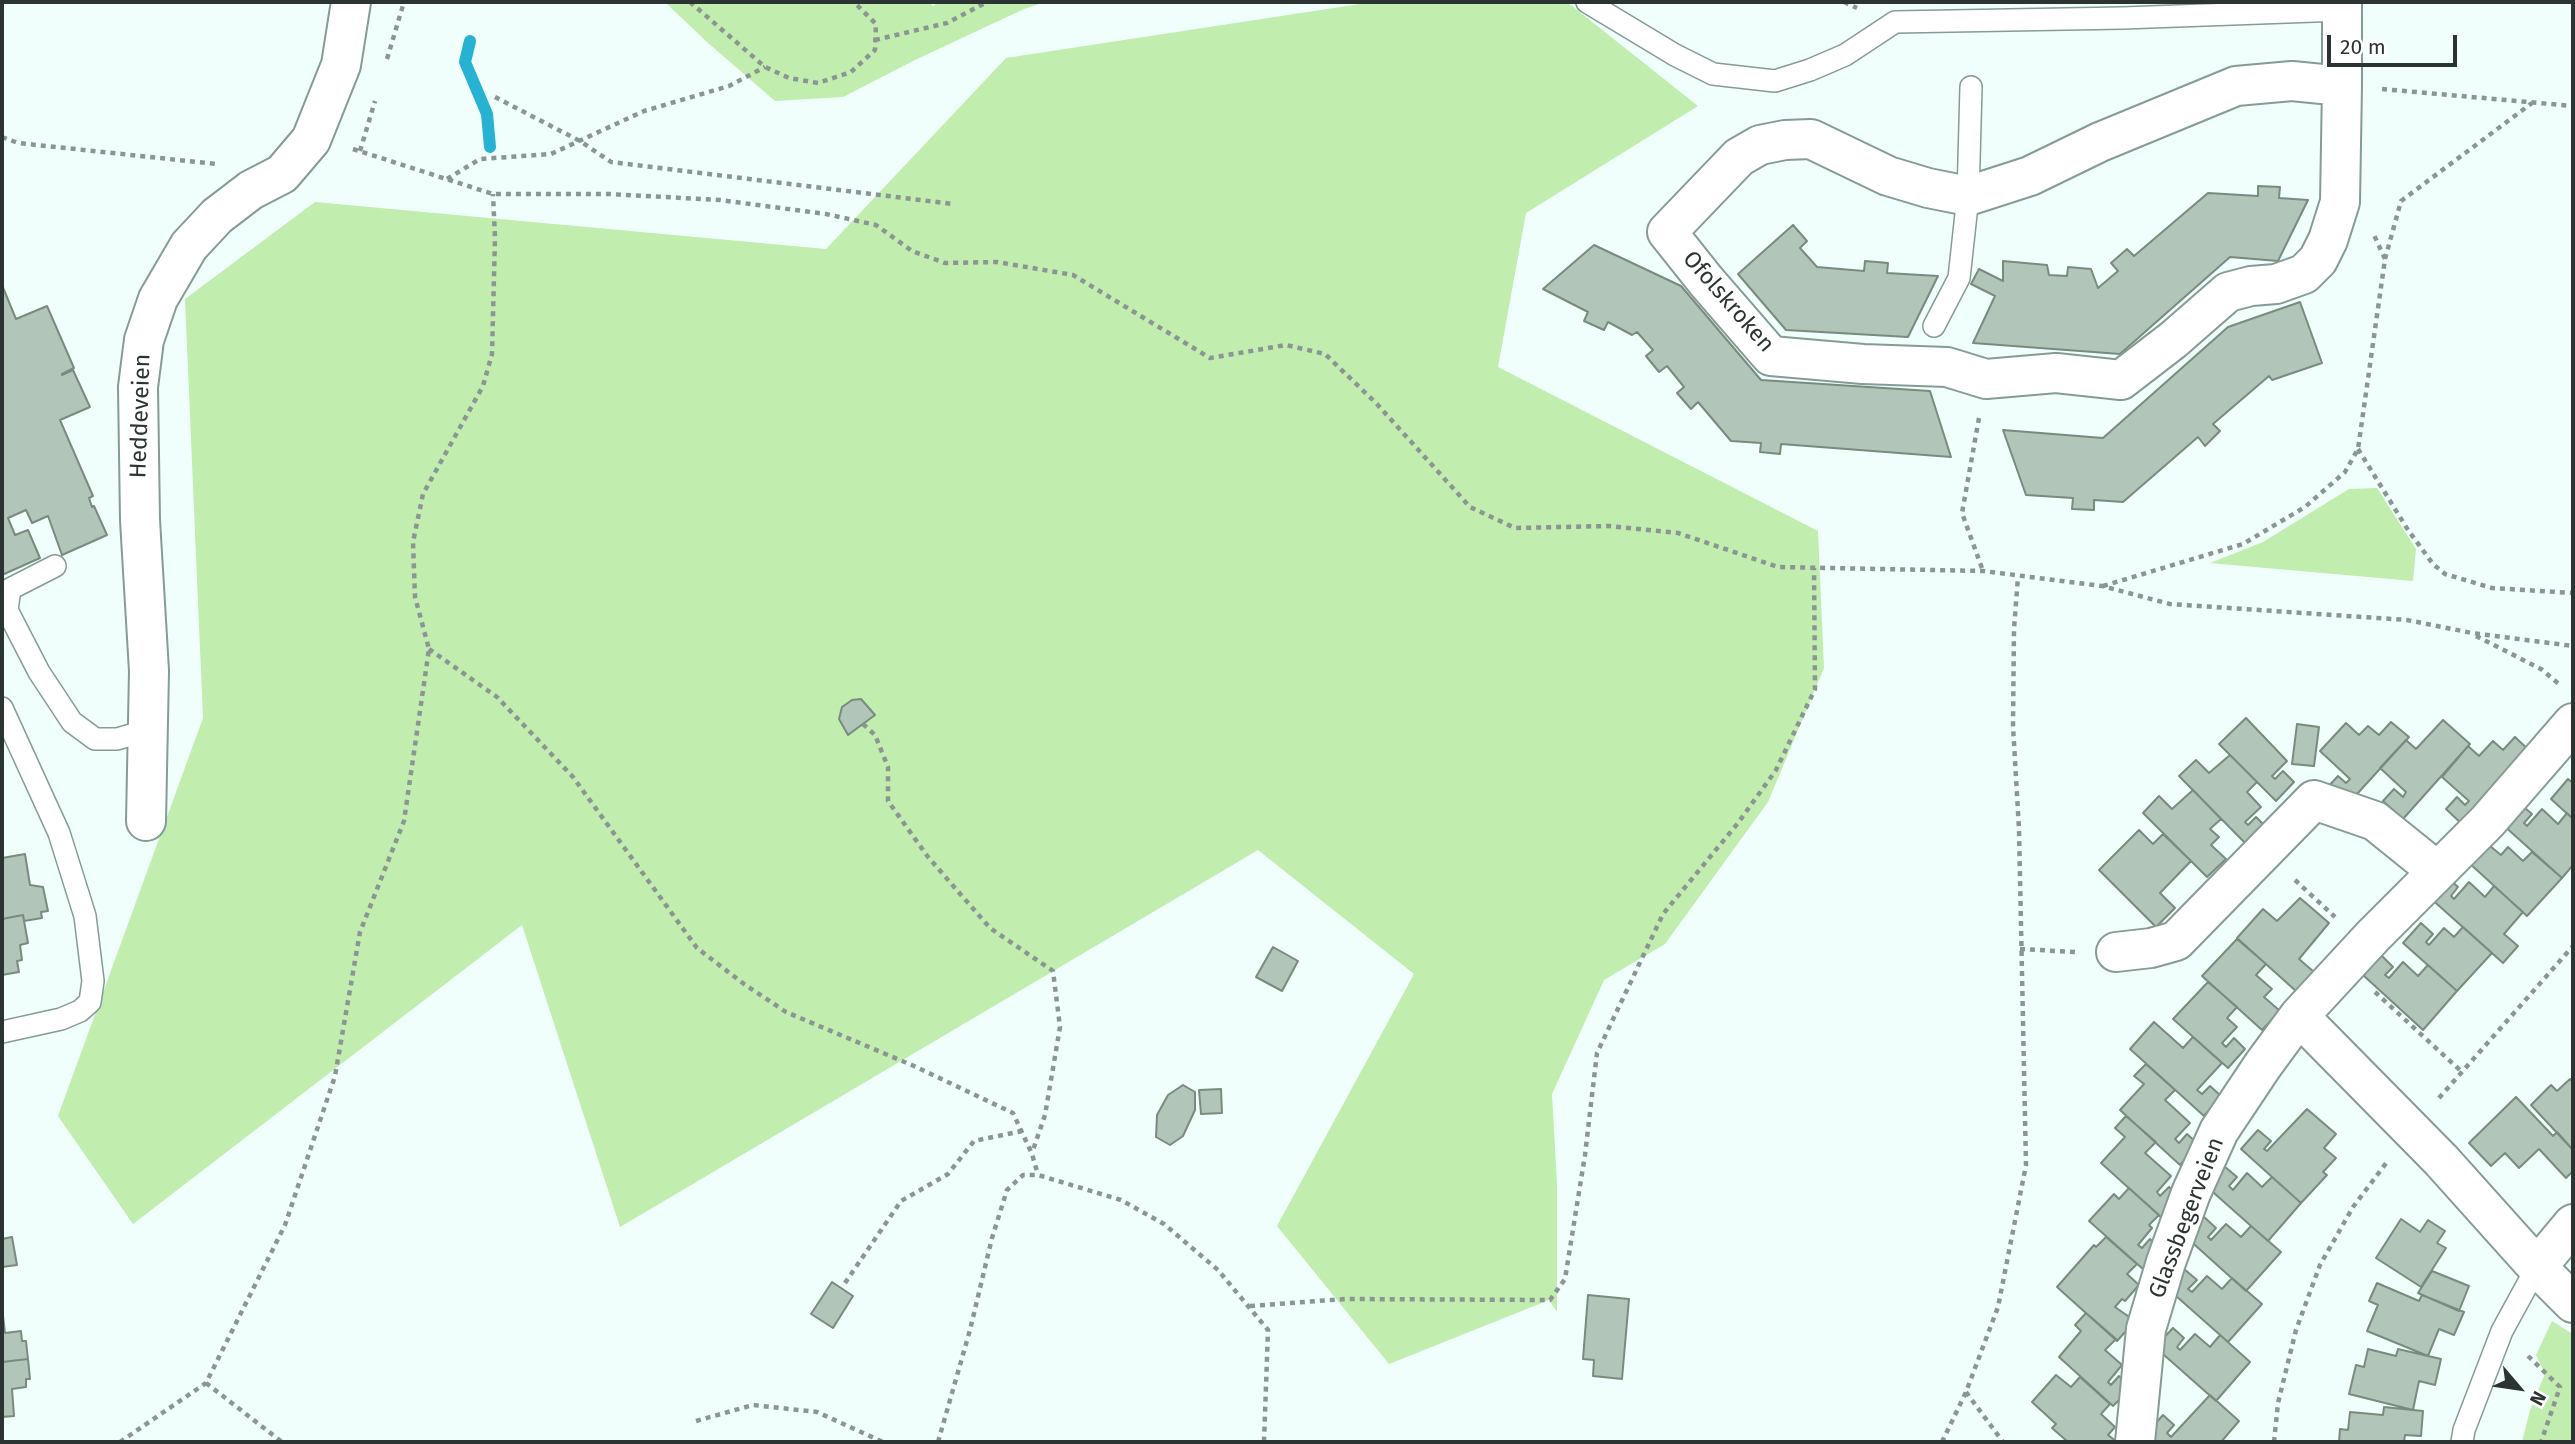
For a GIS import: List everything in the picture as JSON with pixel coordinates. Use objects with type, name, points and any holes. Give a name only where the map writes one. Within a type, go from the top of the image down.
[{"type":"street","name":"Heddeveien","points":[[146,821],[149,671],[140,520],[138,387],[144,340],[158,299],[188,246],[217,216],[251,190],[282,174],[311,140],[341,65],[351,2]]},
{"type":"street","name":"Ofolskroken","points":[[2342,6],[2342,86],[2340,202],[2328,240],[2318,260],[2304,274],[2276,284],[2251,286],[2228,292],[2174,341],[2121,380],[2056,373],[1986,379],[1947,367],[1772,356],[1667,232],[1739,157],[1760,145],[1811,139],[1888,176],[1968,196],[2030,176],[2099,142],[2236,86],[2292,81],[2342,86]]},
{"type":"street","name":"Glassbegerveien","points":[[2135,1442],[2146,1329],[2191,1193],[2231,1111],[2299,1017],[2373,936],[2487,822],[2568,705]]},
{"type":"street","points":[[2116,952],[2151,948],[2176,941],[2314,800],[2375,821],[2437,871]]},
{"type":"street","points":[[2299,1017],[2441,1160],[2536,1267],[2573,1303]]},
{"type":"street","points":[[2536,1267],[2573,1224]]},
{"type":"lane","points":[[1587,2],[1713,74],[1775,81],[1845,55],[1895,22],[2123,19],[2342,6]]},
{"type":"lane","points":[[1934,326],[1959,278],[1968,196],[1971,87]]},
{"type":"lane","points":[[55,566],[10,589],[8,610],[39,672],[72,722],[95,739],[117,739],[148,730]]},
{"type":"lane","points":[[2,708],[59,833],[85,916],[93,981],[90,1002],[80,1011],[61,1019],[2,1032]]},
{"type":"lane","points":[[2462,1442],[2464,1430],[2502,1331],[2536,1267]]},
{"type":"path","points":[[690,2],[765,67],[789,78],[818,83],[851,72],[875,50],[876,24],[856,4]]},
{"type":"path","points":[[875,40],[947,23],[987,2]]},
{"type":"path","points":[[446,179],[480,159],[551,153],[644,111],[729,86],[765,67]]},
{"type":"path","points":[[2342,86],[2573,106]]},
{"type":"path","points":[[495,97],[580,141],[611,162],[953,204]]},
{"type":"path","points":[[2102,586],[2243,544],[2305,507],[2345,472],[2358,449],[2385,259],[2401,201],[2533,102]]},
{"type":"path","points":[[2,137],[18,143],[219,165]]},
{"type":"path","points":[[311,140],[360,151],[493,194],[609,194],[720,200],[826,214],[876,225],[912,251],[945,263],[997,261],[1073,275],[1210,358],[1286,345],[1325,355],[1376,402],[1470,508],[1515,528],[1608,526],[1678,533],[1778,566],[1983,571],[2102,586],[2170,604],[2407,620],[2472,633],[2573,646]]},
{"type":"path","points":[[120,1442],[205,1383],[285,1225],[335,1076],[360,932],[404,821],[429,649],[415,597],[413,542],[423,494],[483,386],[492,354],[495,239],[493,194]]},
{"type":"path","points":[[2340,202],[2363,214],[2385,259]]},
{"type":"path","points":[[1983,571],[1962,513],[1986,379]]},
{"type":"path","points":[[2358,449],[2408,530],[2433,564],[2445,574],[2492,588],[2573,593]]},
{"type":"path","points":[[1250,1306],[1345,1299],[1549,1300],[1565,1279],[1585,1155],[1597,1053],[1663,914],[1738,823],[1776,770],[1815,689],[1814,568]]},
{"type":"path","points":[[1942,1442],[1966,1392],[1998,1307],[2026,1165],[2019,829],[2013,726],[2014,629],[2018,577]]},
{"type":"path","points":[[2472,633],[2541,669],[2568,705]]},
{"type":"path","points":[[429,649],[497,697],[573,777],[697,948],[786,1012],[914,1066],[1013,1113],[1032,1154],[1038,1175]]},
{"type":"path","points":[[863,724],[875,735],[888,767],[888,801],[929,857],[990,928],[1053,971],[1060,1027],[1045,1115],[1032,1154]]},
{"type":"path","points":[[2264,851],[2341,922],[2373,936]]},
{"type":"path","points":[[2274,1442],[2278,1403],[2297,1330],[2320,1265],[2353,1207],[2410,1130],[2573,946]]},
{"type":"path","points":[[2020,949],[2116,952]]},
{"type":"path","points":[[2346,965],[2462,1072]]},
{"type":"path","points":[[845,1283],[901,1201],[948,1174],[974,1141],[1022,1131]]},
{"type":"path","points":[[939,1442],[1007,1190],[1023,1175],[1038,1175],[1121,1200],[1164,1224],[1217,1270],[1250,1306],[1268,1330],[1264,1442]]},
{"type":"path","points":[[2502,1331],[2560,1387],[2541,1442]]},
{"type":"path","points":[[205,1383],[282,1442]]},
{"type":"path","points":[[1966,1392],[2003,1442]]},
{"type":"path","points":[[696,1421],[753,1405],[817,1412],[883,1442]]},
{"type":"green space","points":[[665,2],[926,2],[934,6],[937,2],[1045,2],[1024,9],[913,61],[843,97],[775,101]]},
{"type":"green space","points":[[1373,2],[1567,2],[1698,106],[1526,213],[1498,367],[1818,531],[1824,668],[1768,802],[1665,944],[1604,980],[1552,1094],[1557,1184],[1557,1312],[1549,1300],[1389,1364],[1277,1226],[1414,974],[1258,850],[620,1227],[522,925],[133,1224],[58,1116],[203,718],[185,299],[315,202],[826,249],[1006,58]]},
{"type":"green space","points":[[2377,488],[2416,549],[2413,581],[2210,563],[2263,542],[2349,489]]},
{"type":"green space","points":[[2552,1321],[2573,1334],[2573,1442],[2522,1442],[2530,1410],[2545,1374],[2536,1355]]},
{"type":"building","points":[[2258,186],[2280,187],[2279,198],[2308,200],[2278,261],[2230,257],[2120,354],[1973,343],[1995,296],[1971,284],[1979,269],[2003,281],[2003,261],[2047,265],[2049,275],[2067,276],[2068,267],[2091,269],[2098,288],[2118,271],[2111,263],[2127,249],[2134,256],[2208,193],[2258,196]]},
{"type":"building","points":[[1793,225],[1807,241],[1800,248],[1817,267],[1864,271],[1865,261],[1888,263],[1887,273],[1938,276],[1908,337],[1786,330],[1738,274]]},
{"type":"building","points":[[1594,245],[1681,286],[1761,380],[1930,391],[1951,457],[1781,444],[1780,454],[1760,452],[1761,443],[1731,441],[1698,402],[1691,409],[1677,393],[1684,387],[1667,366],[1659,372],[1646,356],[1653,350],[1637,332],[1632,335],[1608,322],[1604,330],[1584,321],[1588,312],[1543,289]]},
{"type":"building","points":[[2,285],[16,319],[47,306],[74,368],[62,375],[73,370],[90,407],[60,420],[93,496],[89,498],[92,507],[94,506],[107,535],[62,555],[48,516],[32,523],[26,510],[8,518],[15,535],[28,530],[40,558],[2,575]]},
{"type":"building","points":[[2300,302],[2322,363],[2272,380],[2269,376],[2213,424],[2220,431],[2205,446],[2198,437],[2123,502],[2094,500],[2094,510],[2072,509],[2073,498],[2026,495],[2003,430],[2103,438],[2228,327]]},
{"type":"building","points":[[861,699],[875,715],[848,735],[839,719],[842,707],[852,700]]},
{"type":"building","points":[[2246,718],[2287,761],[2272,776],[2275,779],[2283,771],[2294,782],[2276,801],[2219,744]]},
{"type":"building","points":[[2443,720],[2470,744],[2403,819],[2383,801],[2394,789],[2403,797],[2406,792],[2380,768],[2406,740],[2416,749]]},
{"type":"building","points":[[2391,722],[2409,737],[2347,805],[2327,788],[2338,776],[2346,783],[2350,779],[2320,751],[2346,723],[2359,735],[2368,726],[2379,735]]},
{"type":"building","points":[[2297,724],[2319,727],[2314,766],[2292,764]]},
{"type":"building","points":[[2515,737],[2532,753],[2465,827],[2446,809],[2457,797],[2465,805],[2469,801],[2442,777],[2468,746],[2479,756],[2493,741],[2503,750]]},
{"type":"building","points":[[2230,755],[2257,782],[2247,792],[2261,807],[2245,822],[2248,825],[2256,817],[2268,829],[2249,847],[2179,776],[2196,760],[2209,773]]},
{"type":"building","points":[[2568,779],[2573,783],[2573,819],[2551,799]]},
{"type":"building","points":[[2193,790],[2221,819],[2210,829],[2219,837],[2211,845],[2226,859],[2207,877],[2143,813],[2159,796],[2172,809]]},
{"type":"building","points":[[2519,803],[2532,814],[2524,823],[2527,826],[2542,809],[2558,824],[2567,813],[2573,819],[2573,865],[2562,878],[2502,824]]},
{"type":"building","points":[[2139,830],[2153,844],[2163,834],[2191,861],[2160,893],[2175,908],[2156,927],[2099,870]]},
{"type":"building","points":[[2485,842],[2501,855],[2508,847],[2523,861],[2532,852],[2562,878],[2527,916],[2467,861]]},
{"type":"building","points":[[25,854],[30,885],[43,887],[48,911],[41,912],[42,918],[24,921],[23,915],[2,919],[2,858]]},
{"type":"building","points":[[2446,876],[2458,887],[2451,896],[2454,899],[2469,882],[2485,897],[2494,886],[2523,912],[2504,934],[2518,946],[2503,963],[2428,896]]},
{"type":"building","points":[[2300,898],[2329,923],[2299,959],[2314,972],[2297,992],[2237,938],[2263,909],[2277,921]]},
{"type":"building","points":[[23,915],[28,943],[20,945],[22,960],[17,961],[19,972],[2,975],[2,919]]},
{"type":"building","points":[[2421,923],[2433,934],[2426,942],[2429,945],[2444,928],[2454,937],[2463,927],[2492,953],[2457,991],[2403,943]]},
{"type":"building","points":[[2237,939],[2266,964],[2256,975],[2272,989],[2264,997],[2280,1011],[2262,1030],[2202,976]]},
{"type":"building","points":[[1273,947],[1298,961],[1282,991],[1256,977]]},
{"type":"building","points":[[2381,955],[2393,967],[2385,975],[2389,978],[2403,962],[2418,976],[2428,965],[2457,991],[2423,1030],[2363,975]]},
{"type":"building","points":[[2208,982],[2237,1007],[2227,1018],[2237,1027],[2222,1043],[2226,1047],[2234,1038],[2245,1049],[2228,1068],[2173,1019]]},
{"type":"building","points":[[2154,1022],[2183,1048],[2193,1037],[2222,1063],[2197,1090],[2202,1094],[2210,1086],[2221,1096],[2204,1116],[2130,1049]]},
{"type":"building","points":[[2146,1064],[2175,1090],[2165,1100],[2190,1123],[2175,1139],[2179,1143],[2187,1134],[2199,1145],[2180,1165],[2120,1110],[2144,1084],[2134,1076]]},
{"type":"building","points":[[2570,1079],[2573,1082],[2573,1150],[2531,1105],[2551,1085],[2557,1091]]},
{"type":"building","points":[[1183,1085],[1195,1092],[1195,1110],[1183,1136],[1170,1145],[1156,1137],[1157,1115],[1168,1095]]},
{"type":"building","points":[[1221,1089],[1222,1113],[1201,1114],[1199,1090]]},
{"type":"building","points":[[2516,1097],[2553,1136],[2557,1132],[2573,1150],[2573,1171],[2566,1178],[2539,1149],[2519,1168],[2505,1153],[2491,1166],[2469,1143]]},
{"type":"building","points":[[2307,1109],[2336,1134],[2324,1148],[2336,1158],[2323,1172],[2327,1175],[2301,1203],[2241,1149],[2258,1130],[2271,1141],[2264,1149],[2267,1151]]},
{"type":"building","points":[[2126,1116],[2156,1142],[2145,1153],[2171,1176],[2157,1192],[2160,1196],[2169,1187],[2180,1198],[2162,1218],[2101,1163],[2125,1137],[2115,1128]]},
{"type":"building","points":[[2224,1166],[2237,1177],[2229,1186],[2233,1190],[2247,1173],[2262,1187],[2272,1177],[2301,1203],[2268,1241],[2206,1186]]},
{"type":"building","points":[[2129,1188],[2159,1215],[2149,1225],[2152,1228],[2138,1245],[2142,1248],[2150,1239],[2162,1250],[2144,1270],[2089,1221],[2114,1194],[2119,1199]]},
{"type":"building","points":[[2204,1217],[2216,1228],[2208,1237],[2211,1240],[2226,1224],[2241,1237],[2251,1226],[2281,1252],[2246,1291],[2186,1237]]},
{"type":"building","points":[[2401,1219],[2420,1232],[2428,1220],[2445,1231],[2437,1243],[2446,1248],[2421,1287],[2376,1258]]},
{"type":"building","points":[[12,1237],[17,1265],[2,1267],[2,1239]]},
{"type":"building","points":[[2106,1237],[2137,1264],[2127,1274],[2139,1285],[2125,1301],[2122,1299],[2115,1307],[2135,1321],[2117,1341],[2057,1287],[2094,1245],[2096,1247]]},
{"type":"building","points":[[2184,1269],[2197,1280],[2188,1289],[2192,1292],[2207,1276],[2222,1289],[2232,1278],[2262,1304],[2228,1342],[2167,1288]]},
{"type":"building","points":[[2432,1271],[2469,1286],[2459,1311],[2418,1293]]},
{"type":"building","points":[[832,1282],[853,1296],[833,1328],[811,1314]]},
{"type":"building","points":[[2377,1283],[2419,1301],[2422,1295],[2464,1312],[2454,1335],[2439,1329],[2428,1356],[2367,1331],[2378,1305],[2369,1301]]},
{"type":"building","points":[[1588,1295],[1629,1299],[1622,1379],[1593,1376],[1594,1360],[1583,1359]]},
{"type":"building","points":[[2,1307],[5,1333],[21,1331],[22,1341],[26,1341],[28,1359],[2,1362]]},
{"type":"building","points":[[2086,1313],[2116,1339],[2105,1350],[2122,1365],[2108,1382],[2111,1385],[2119,1376],[2132,1387],[2113,1406],[2059,1357],[2081,1331],[2075,1325]]},
{"type":"building","points":[[2173,1328],[2184,1338],[2177,1347],[2180,1350],[2195,1334],[2210,1347],[2220,1335],[2250,1362],[2216,1401],[2155,1347]]},
{"type":"building","points":[[2368,1349],[2396,1356],[2398,1349],[2441,1359],[2435,1385],[2419,1381],[2413,1410],[2349,1394],[2356,1365],[2364,1367]]},
{"type":"building","points":[[28,1359],[30,1379],[26,1379],[26,1387],[12,1389],[14,1416],[2,1417],[2,1362]]},
{"type":"building","points":[[2056,1375],[2071,1387],[2080,1377],[2110,1404],[2101,1414],[2115,1427],[2108,1435],[2117,1442],[2068,1442],[2052,1428],[2056,1424],[2032,1402]]},
{"type":"building","points":[[2210,1395],[2239,1421],[2221,1442],[2153,1442],[2145,1435],[2163,1415],[2174,1425],[2167,1433],[2171,1437]]},
{"type":"building","points":[[2384,1407],[2423,1411],[2421,1436],[2405,1435],[2404,1442],[2339,1442],[2340,1429],[2348,1430],[2350,1412],[2383,1415]]},
{"type":"waterway","points":[[470,41],[465,62],[487,114],[490,147]]}]
